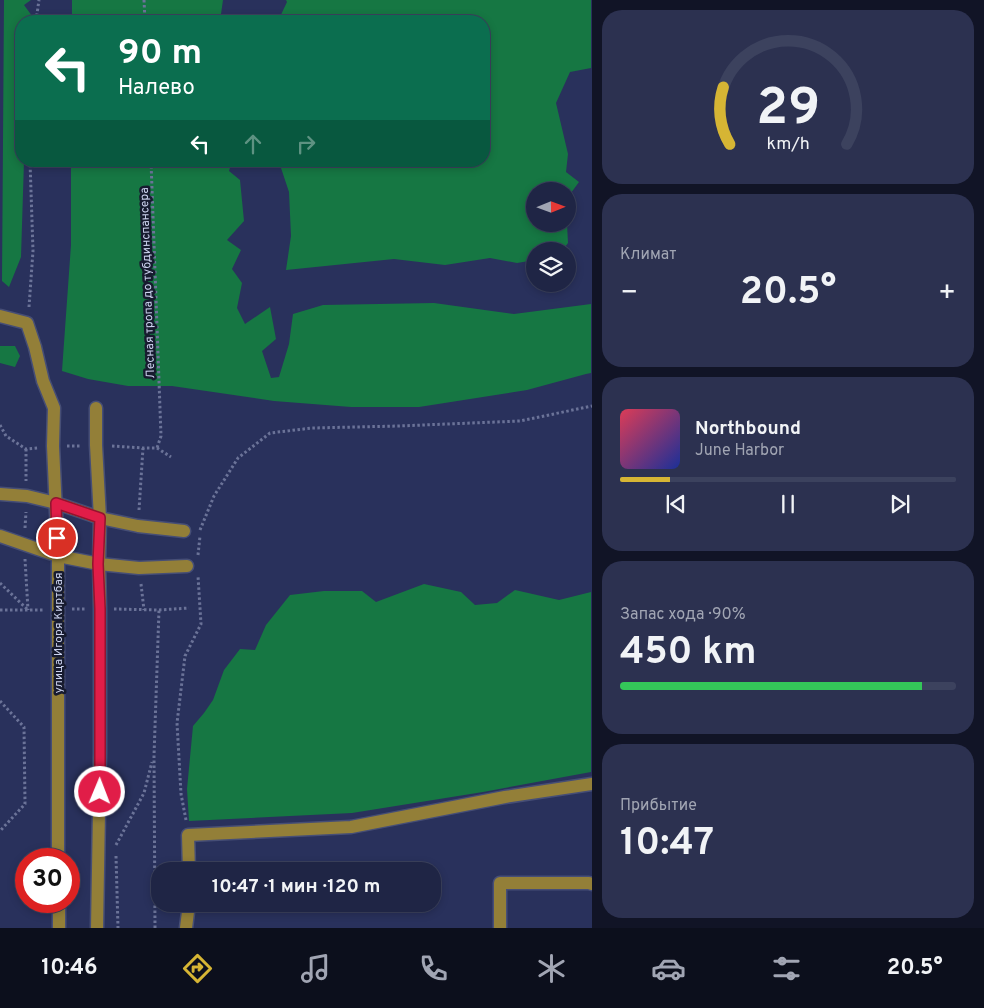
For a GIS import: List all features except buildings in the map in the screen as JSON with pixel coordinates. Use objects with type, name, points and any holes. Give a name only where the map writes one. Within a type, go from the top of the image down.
[{"type":"street","points":[[0,316],[27,323]]},
{"type":"street","name":"улица Игоря Киртбая","points":[[27,323],[43,380],[54,408],[53,446],[58,556],[58,848]]},
{"type":"street","points":[[96,408],[100,518],[98,564],[100,609],[100,753],[97,928]]},
{"type":"street","points":[[0,494],[27,496],[56,503],[100,518],[138,526],[184,530]]},
{"type":"street","points":[[0,536],[58,556],[98,564],[139,568],[187,566]]},
{"type":"street","points":[[189,862],[188,835],[350,827],[504,797],[590,784]]},
{"type":"street","points":[[500,928],[500,883],[592,884]]},
{"type":"street","points":[[186,928],[188,912]]},
{"type":"street","points":[[58,913],[59,928]]},
{"type":"path","points":[[37,15],[39,0]]},
{"type":"path","points":[[144,0],[145,15]]},
{"type":"path","points":[[27,323],[33,251],[30,167]]},
{"type":"path","name":"Лесная тропа до тубдинспансера","points":[[151,167],[161,436],[157,448],[170,457]]},
{"type":"path","points":[[198,557],[200,530],[214,496],[238,458],[270,433],[312,428],[520,421],[592,406]]},
{"type":"path","points":[[0,425],[6,436],[26,449]]},
{"type":"path","points":[[188,835],[181,794],[178,723],[185,656],[201,624],[198,574]]},
{"type":"path","points":[[0,583],[28,610]]},
{"type":"path","points":[[155,928],[154,756],[159,610]]},
{"type":"path","points":[[0,701],[24,727],[25,804],[0,831]]},
{"type":"path","points":[[118,928],[116,844],[144,793],[154,756]]},
{"type":"green space","points":[[4,0],[31,0],[24,5],[31,15],[15,15],[15,167],[24,167],[21,257],[9,287],[2,281]]},
{"type":"green space","points":[[72,0],[223,0],[222,15],[72,15]]},
{"type":"green space","points":[[286,0],[591,0],[591,68],[570,72],[556,103],[568,154],[566,172],[579,182],[576,186],[576,182],[526,182],[526,232],[567,232],[568,242],[526,242],[526,262],[517,263],[490,258],[445,265],[394,259],[286,270],[291,236],[289,192],[281,167],[490,167],[490,15],[281,15],[287,2]]},
{"type":"green space","points":[[71,167],[230,167],[229,171],[240,180],[244,221],[227,240],[241,250],[232,269],[242,283],[237,308],[245,324],[270,307],[276,339],[262,351],[271,378],[279,377],[289,344],[293,314],[323,305],[434,303],[514,314],[591,304],[591,373],[527,390],[419,407],[351,407],[274,401],[172,386],[128,386],[88,379],[62,371],[71,245]]},
{"type":"green space","points":[[0,346],[15,346],[20,356],[15,367],[0,363]]},
{"type":"green space","points":[[424,584],[461,592],[475,605],[497,603],[515,590],[559,600],[591,592],[591,772],[352,813],[189,821],[187,789],[193,726],[213,700],[224,670],[240,649],[255,650],[266,625],[290,595],[324,591],[362,591],[376,602]]},
{"type":"route","points":[[57,538],[56,503],[100,518],[98,564],[100,609],[100,792]]}]
